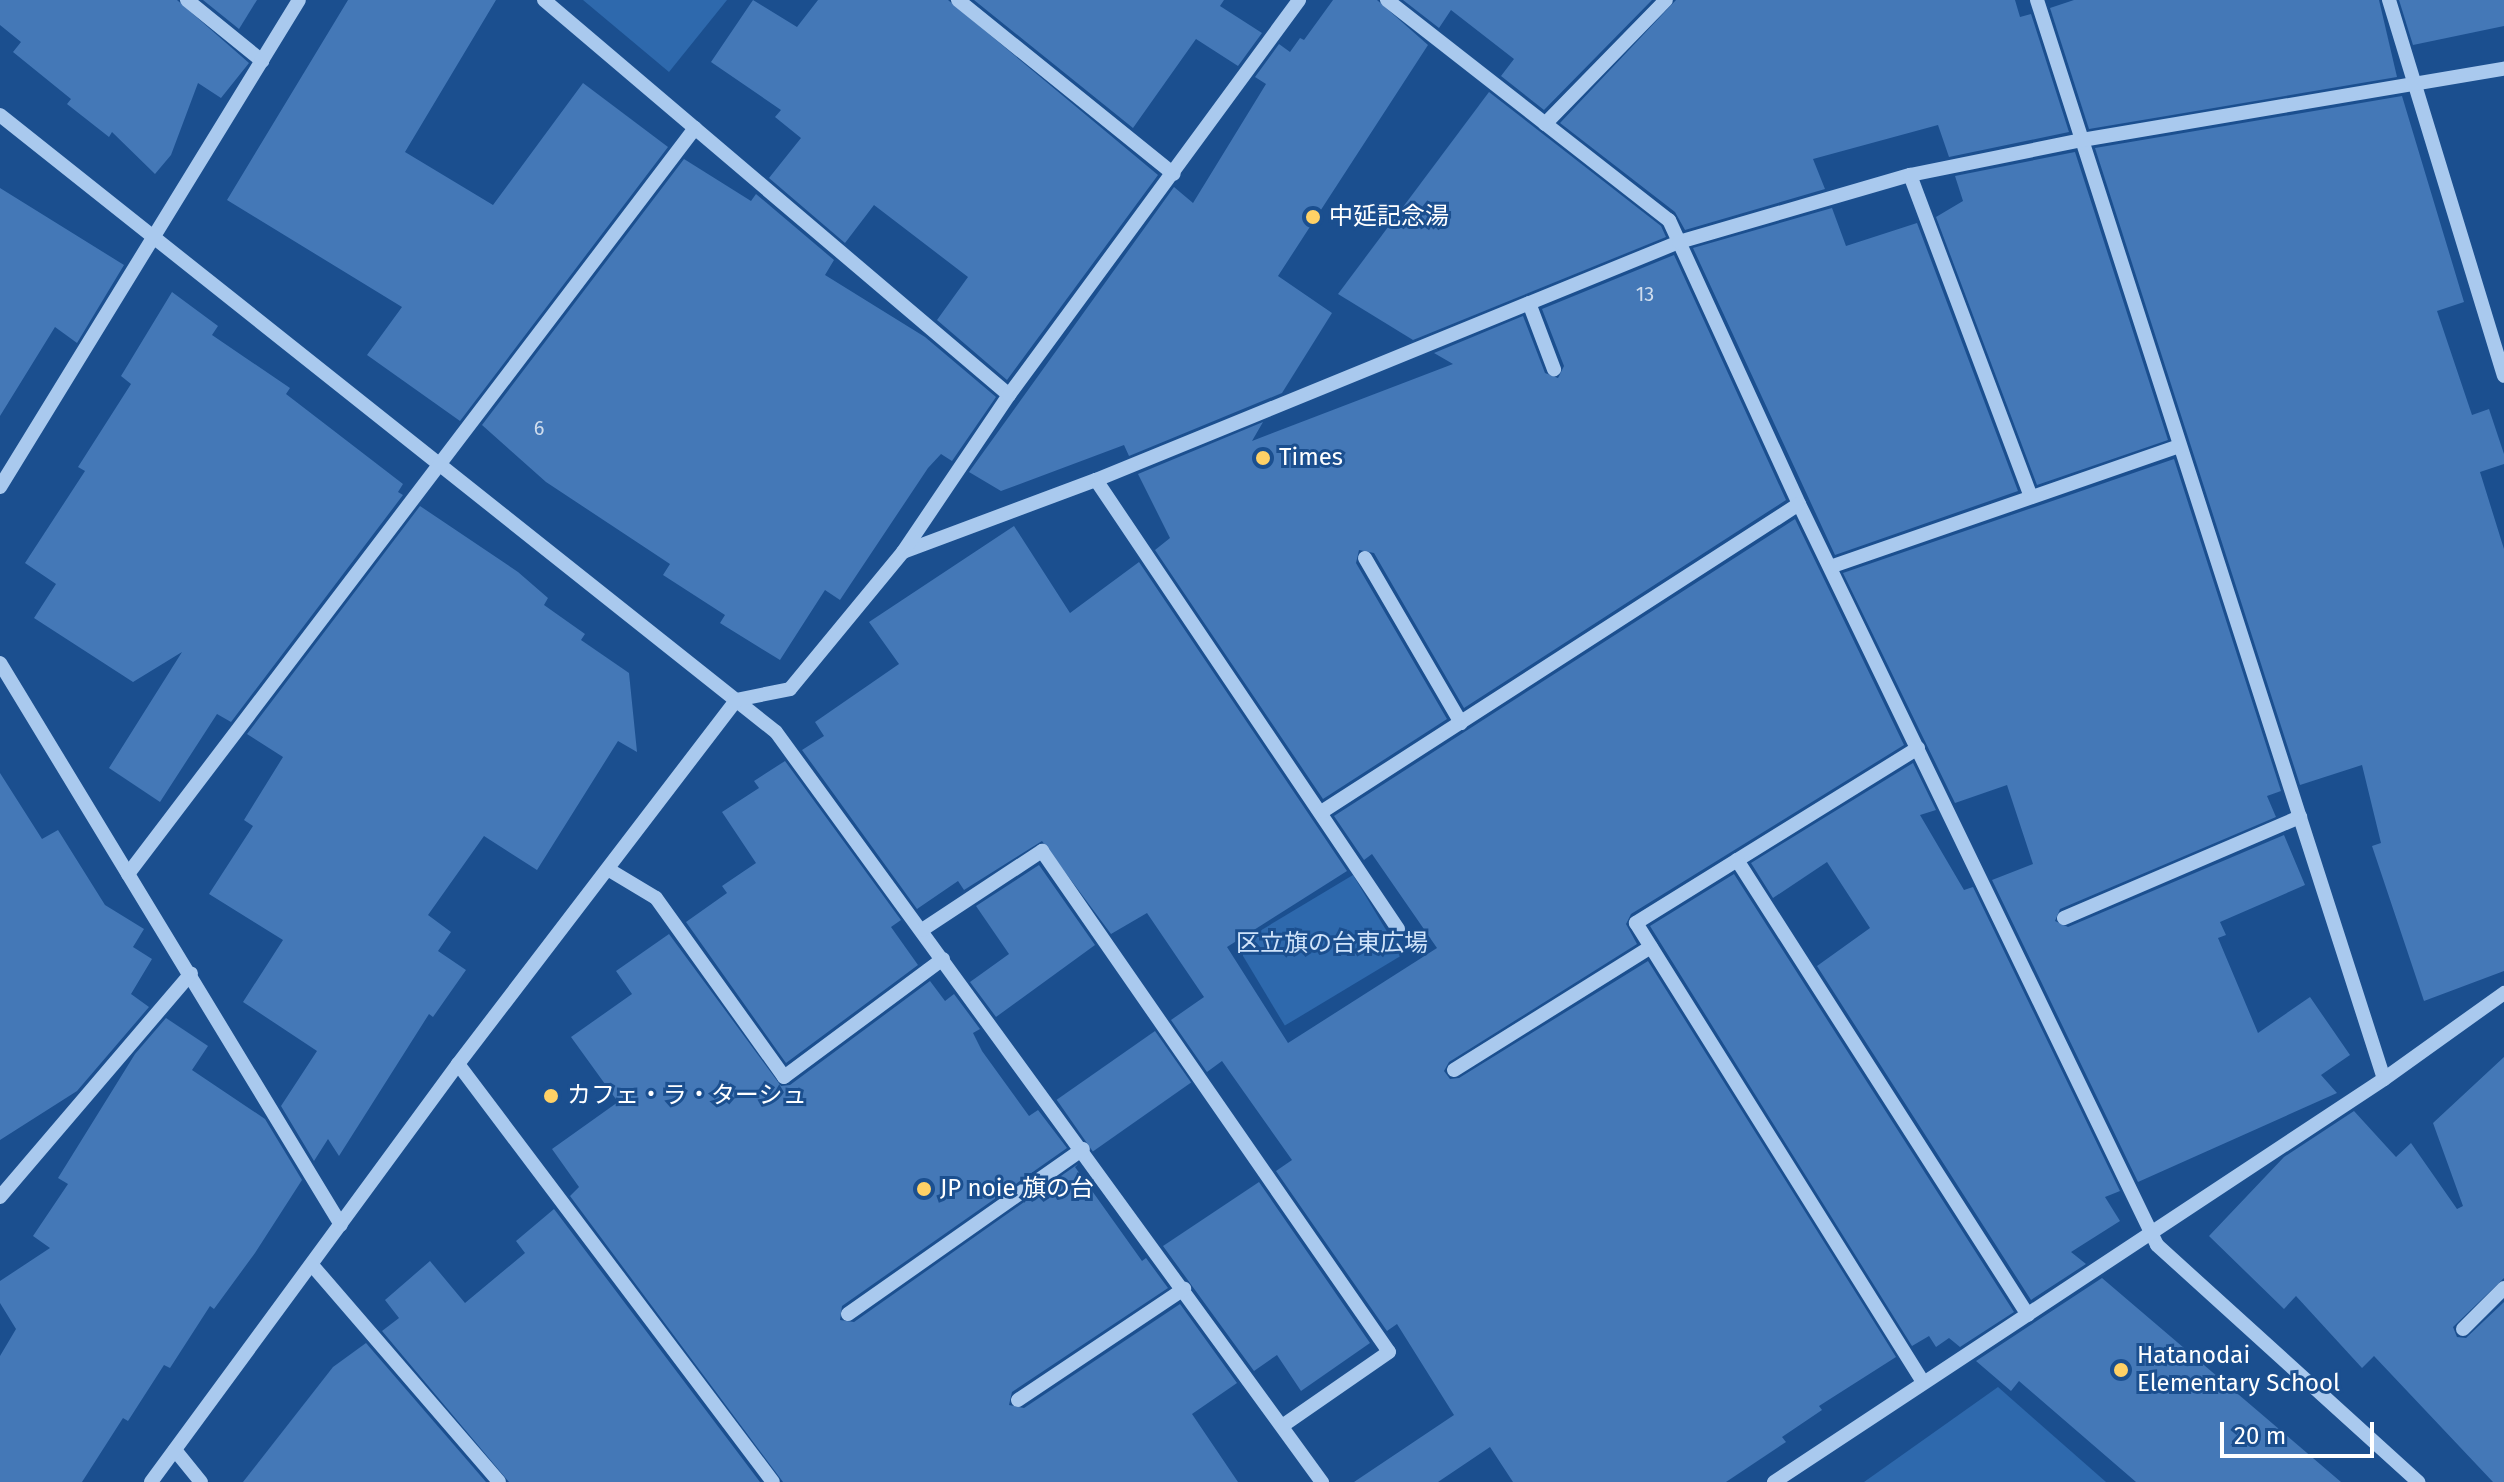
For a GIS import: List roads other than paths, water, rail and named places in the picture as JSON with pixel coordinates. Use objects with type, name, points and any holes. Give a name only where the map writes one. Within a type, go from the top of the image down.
[{"type":"street","points":[[187,0],[262,61]]},
{"type":"street","points":[[0,487],[299,0]]},
{"type":"street","points":[[544,0],[1009,395]]},
{"type":"street","points":[[958,0],[1174,174]]},
{"type":"street","points":[[151,1482],[458,1064],[611,871],[736,700],[790,689],[903,552],[1009,395],[1299,0]]},
{"type":"street","points":[[1387,0],[1669,220],[1799,504],[2150,1230],[2175,1262],[2418,1482]]},
{"type":"street","points":[[1545,124],[1666,0]]},
{"type":"street","points":[[2037,0],[2384,1079]]},
{"type":"street","points":[[2389,0],[2504,376]]},
{"type":"street","points":[[903,552],[1096,480],[1679,242],[1910,175],[2082,140],[2504,69]]},
{"type":"street","points":[[0,115],[776,732],[1083,1149],[1322,1482]]},
{"type":"street","points":[[128,874],[695,128]]},
{"type":"street","points":[[1910,175],[2031,497]]},
{"type":"street","points":[[1529,303],[1554,369]]},
{"type":"street","points":[[1830,567],[2180,446]]},
{"type":"street","points":[[1096,480],[1323,811],[1398,929]]},
{"type":"street","points":[[1323,811],[1799,504]]},
{"type":"street","points":[[1365,558],[1461,723]]},
{"type":"street","points":[[0,663],[191,973],[341,1225]]},
{"type":"street","points":[[1918,748],[1636,923],[1923,1382]]},
{"type":"street","points":[[2064,918],[2300,817]]},
{"type":"street","points":[[922,930],[1042,851],[1389,1352],[1282,1426]]},
{"type":"street","points":[[1737,860],[2028,1315]]},
{"type":"street","points":[[611,871],[656,898],[784,1077],[943,959]]},
{"type":"street","points":[[1454,1070],[1651,947]]},
{"type":"street","points":[[0,1197],[191,973]]},
{"type":"street","points":[[1774,1482],[2028,1315],[2150,1230],[2384,1079],[2504,993]]},
{"type":"street","points":[[458,1064],[773,1482]]},
{"type":"street","points":[[848,1314],[1083,1149]]},
{"type":"street","points":[[312,1265],[499,1482]]},
{"type":"street","points":[[2463,1329],[2504,1288]]},
{"type":"street","points":[[1018,1400],[1184,1289]]},
{"type":"street","points":[[175,1450],[201,1482]]},
{"type":"place","name":"中延記念湯","points":[[1313,217]]},
{"type":"place","name":"Times","points":[[1263,458]]},
{"type":"place","name":"カフェ・ラ・ターシュ","points":[[551,1096]]},
{"type":"place","name":"JP noie 旗の台","points":[[924,1189]]},
{"type":"place","name":"Hatanodai Elementary School","points":[[2121,1370]]},
{"type":"park label","name":"区立旗の台東広場","points":[[1332,944]]}]
